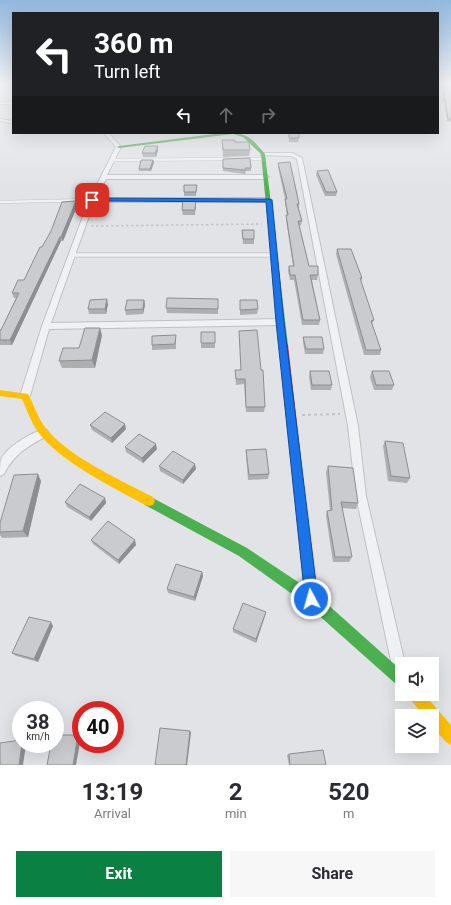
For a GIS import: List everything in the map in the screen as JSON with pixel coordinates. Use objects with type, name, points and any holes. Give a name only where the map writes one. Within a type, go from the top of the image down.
[{"type":"street","points":[[0,120],[12,122]]},
{"type":"street","points":[[107,134],[119,147]]},
{"type":"street","points":[[119,147],[225,134]]},
{"type":"street","points":[[237,134],[246,136],[263,157],[272,224],[280,322],[311,599]]},
{"type":"street","points":[[119,147],[92,200],[46,326],[25,396],[44,433],[60,448],[114,481],[243,552],[311,599],[395,674]]},
{"type":"street","points":[[263,157],[292,155],[299,158],[350,413],[361,496],[397,657]]},
{"type":"street","points":[[104,177],[266,177]]},
{"type":"street","points":[[92,200],[269,200]]},
{"type":"street","points":[[46,326],[280,322]]},
{"type":"street","points":[[0,393],[25,396]]},
{"type":"street","points":[[0,471],[12,453],[25,442],[44,433]]},
{"type":"street","points":[[421,701],[451,737]]},
{"type":"lane","points":[[240,159],[263,157]]},
{"type":"lane","points":[[112,160],[232,159]]},
{"type":"lane","points":[[0,202],[60,202],[92,200]]},
{"type":"lane","points":[[72,255],[275,255]]},
{"type":"path","points":[[83,226],[272,224]]},
{"type":"path","points":[[291,415],[350,413]]},
{"type":"building","points":[[289,134],[299,134],[299,138],[289,138]]},
{"type":"building","points":[[222,140],[249,142],[250,150],[223,150]]},
{"type":"building","points":[[145,146],[158,146],[155,153],[142,153]]},
{"type":"building","points":[[250,158],[251,168],[245,168],[246,170],[223,168],[223,159]]},
{"type":"building","points":[[141,160],[153,160],[150,169],[139,169]]},
{"type":"building","points":[[290,162],[299,204],[297,204],[302,221],[298,221],[309,266],[318,266],[318,275],[310,275],[320,320],[303,320],[295,275],[290,275],[289,266],[294,266],[286,215],[288,215],[285,199],[287,199],[278,163]]},
{"type":"building","points":[[328,170],[337,192],[326,192],[317,171]]},
{"type":"building","points":[[184,185],[197,185],[196,192],[184,192]]},
{"type":"building","points":[[183,199],[196,199],[195,210],[182,210]]},
{"type":"building","points":[[76,201],[61,237],[10,340],[0,340],[0,330],[19,293],[12,293],[18,280],[24,280],[40,247],[42,247],[51,231],[62,202]]},
{"type":"building","points":[[242,230],[254,230],[254,239],[243,239]]},
{"type":"building","points":[[337,249],[351,249],[362,278],[360,278],[374,320],[371,321],[381,350],[366,350]]},
{"type":"building","points":[[167,298],[218,299],[218,309],[166,308]]},
{"type":"building","points":[[107,299],[105,309],[88,309],[90,300]]},
{"type":"building","points":[[127,300],[144,300],[143,309],[125,310]]},
{"type":"building","points":[[240,300],[257,300],[258,309],[240,310]]},
{"type":"building","points":[[85,328],[100,328],[92,360],[59,361],[63,348],[79,348]]},
{"type":"building","points":[[257,330],[261,370],[263,370],[265,407],[246,407],[245,379],[236,379],[235,370],[241,370],[239,331]]},
{"type":"building","points":[[201,332],[215,332],[215,343],[201,343]]},
{"type":"building","points":[[176,335],[175,344],[152,345],[152,336]]},
{"type":"building","points":[[303,337],[322,337],[324,349],[306,349]]},
{"type":"building","points":[[310,371],[329,371],[332,385],[312,385]]},
{"type":"building","points":[[372,371],[389,371],[394,385],[376,385]]},
{"type":"building","points":[[105,412],[125,424],[111,438],[90,425]]},
{"type":"building","points":[[139,434],[156,444],[142,458],[125,447]]},
{"type":"building","points":[[385,441],[403,443],[410,478],[391,476]]},
{"type":"building","points":[[266,449],[269,474],[249,475],[246,450]]},
{"type":"building","points":[[173,451],[195,464],[183,480],[159,466]]},
{"type":"building","points":[[328,466],[353,468],[358,503],[341,502],[352,557],[335,557],[327,511],[332,510]]},
{"type":"building","points":[[38,474],[23,531],[0,532],[0,523],[14,475]]},
{"type":"building","points":[[80,484],[105,498],[89,517],[65,502]]},
{"type":"building","points":[[108,521],[135,540],[118,560],[91,540]]},
{"type":"building","points":[[176,564],[202,572],[194,597],[167,589]]},
{"type":"building","points":[[243,603],[266,612],[256,639],[233,629]]},
{"type":"building","points":[[29,617],[51,622],[34,659],[12,653]]},
{"type":"building","points":[[160,728],[190,731],[186,765],[155,765]]},
{"type":"building","points":[[64,735],[72,735],[72,753],[75,753],[73,765],[47,765],[49,753],[64,753]]},
{"type":"building","points":[[12,741],[12,753],[21,753],[19,765],[0,765],[0,743]]},
{"type":"building","points":[[323,750],[326,765],[290,765],[289,754]]},
{"type":"traffic: fast","points":[[119,147],[225,134]]},
{"type":"traffic: fast","points":[[237,134],[245,136],[263,154],[284,345]]},
{"type":"traffic: fast","points":[[149,501],[243,552],[311,599],[395,674]]},
{"type":"traffic: slow","points":[[0,393],[25,396],[39,426],[55,444],[94,471],[149,501]]},
{"type":"traffic: slow","points":[[421,701],[451,737]]},
{"type":"traffic: jam","points":[[284,345],[311,599]]},
{"type":"route","points":[[92,200],[269,200],[280,322],[311,599]]}]
